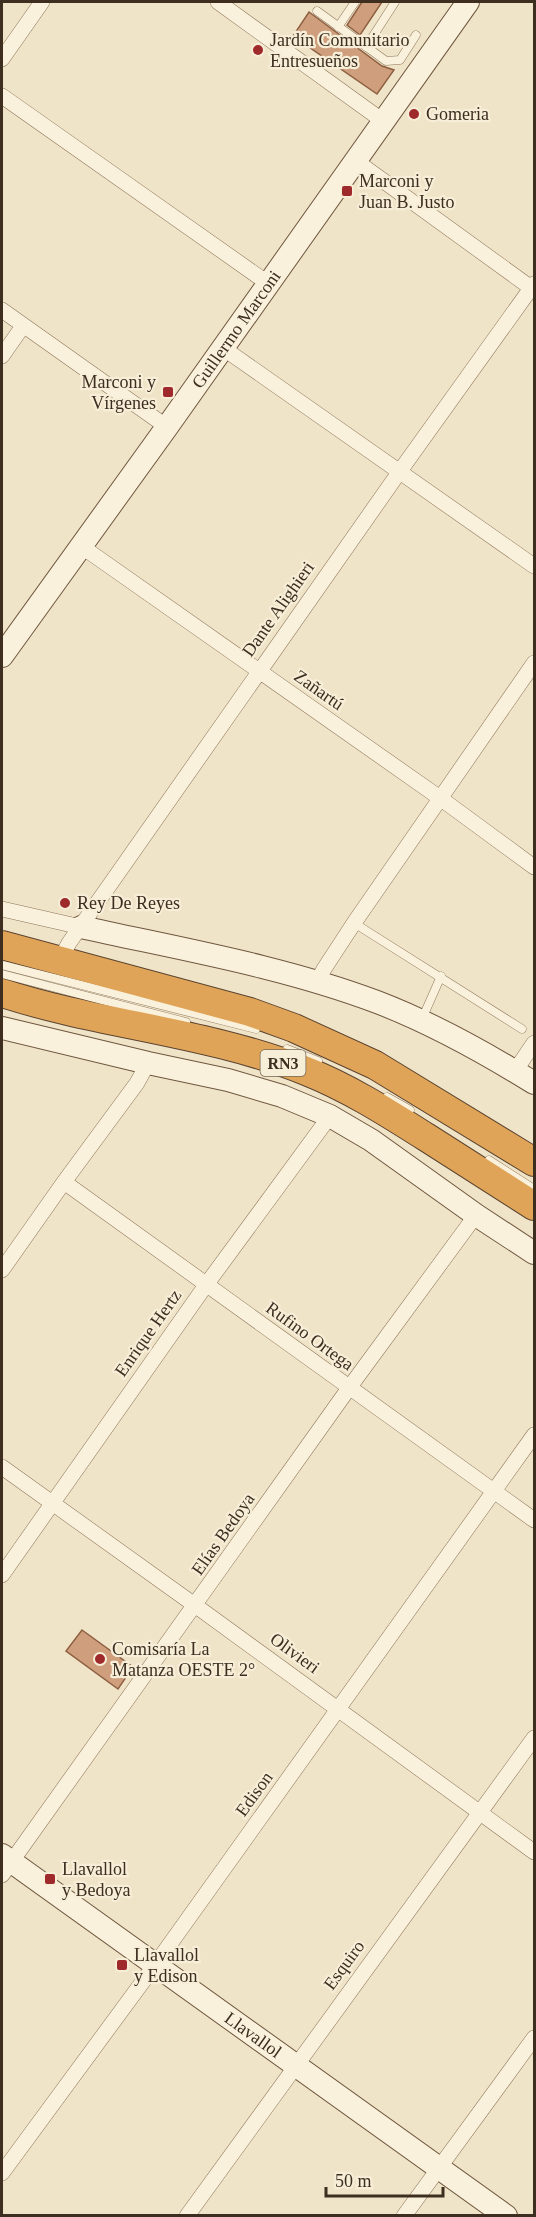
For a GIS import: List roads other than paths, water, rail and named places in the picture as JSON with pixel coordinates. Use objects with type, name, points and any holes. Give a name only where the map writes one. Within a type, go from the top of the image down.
[{"type":"highway","name":"RN3","points":[[2,945],[250,1012],[333,1045],[375,1065],[534,1162]]},
{"type":"highway","name":"RN3","points":[[2,993],[51,1007],[224,1045],[306,1071],[392,1116],[534,1206]]},
{"type":"highway","points":[[2,1001],[51,1007]]},
{"type":"street","points":[[2,59],[42,2]]},
{"type":"street","points":[[218,2],[383,121]]},
{"type":"street","name":"Guillermo Marconi","points":[[2,656],[167,428],[468,2]]},
{"type":"street","points":[[2,96],[269,284]]},
{"type":"street","points":[[356,161],[534,288]]},
{"type":"street","name":"Dante Alighieri","points":[[60,960],[69,943],[258,671],[534,288]]},
{"type":"street","points":[[2,310],[167,428]]},
{"type":"street","points":[[2,356],[23,326]]},
{"type":"street","points":[[224,348],[534,566]]},
{"type":"street","name":"Zañartú","points":[[81,546],[440,798],[534,867]]},
{"type":"street","points":[[317,982],[354,923],[534,663]]},
{"type":"street","points":[[2,909],[317,982],[422,1021],[534,1083]]},
{"type":"street","points":[[2,1028],[148,1064],[253,1086],[330,1116],[371,1140],[476,1215],[534,1253]]},
{"type":"street","points":[[515,1071],[534,1043]]},
{"type":"street","points":[[2,1270],[137,1083],[148,1064]]},
{"type":"street","name":"Enrique Hertz","points":[[2,1575],[206,1285],[330,1116]]},
{"type":"street","name":"Rufino Ortega","points":[[64,1182],[534,1521]]},
{"type":"street","name":"Elías Bedoya","points":[[5,1864],[196,1606],[349,1388],[476,1215]]},
{"type":"street","name":"Edison","points":[[2,2173],[155,1965],[534,1435]]},
{"type":"street","name":"Olivieri","points":[[2,1467],[534,1852]]},
{"type":"street","name":"Esquiro","points":[[187,2216],[534,1738]]},
{"type":"street","name":"Llavallol","points":[[5,1864],[155,1965],[506,2216]]},
{"type":"street","points":[[404,2216],[534,2038]]},
{"type":"lane","points":[[338,27],[355,2]]},
{"type":"lane","points":[[366,47],[395,2]]},
{"type":"lane","points":[[317,11],[386,61],[400,60],[416,35]]},
{"type":"lane","points":[[354,923],[522,1029]]},
{"type":"lane","points":[[2,965],[263,1031]]},
{"type":"lane","points":[[2,974],[195,1024]]},
{"type":"lane","points":[[422,1021],[441,976]]},
{"type":"lane","points":[[274,1045],[324,1064]]},
{"type":"lane","points":[[379,1092],[418,1115]]},
{"type":"lane","points":[[486,1158],[534,1189]]},
{"type":"place","name":"Jardín Comunitario Entresueños","points":[[258,50]]},
{"type":"place","name":"Gomeria","points":[[414,114]]},
{"type":"place","name":"Marconi y Juan B. Justo","points":[[347,191]]},
{"type":"place","name":"Marconi y Vírgenes","points":[[168,392]]},
{"type":"place","name":"Rey De Reyes","points":[[65,903]]},
{"type":"place","name":"Comisaría La Matanza OESTE 2°","points":[[100,1659]]},
{"type":"place","name":"Llavallol y Bedoya","points":[[50,1879]]},
{"type":"place","name":"Llavallol y Edison","points":[[122,1965]]}]
